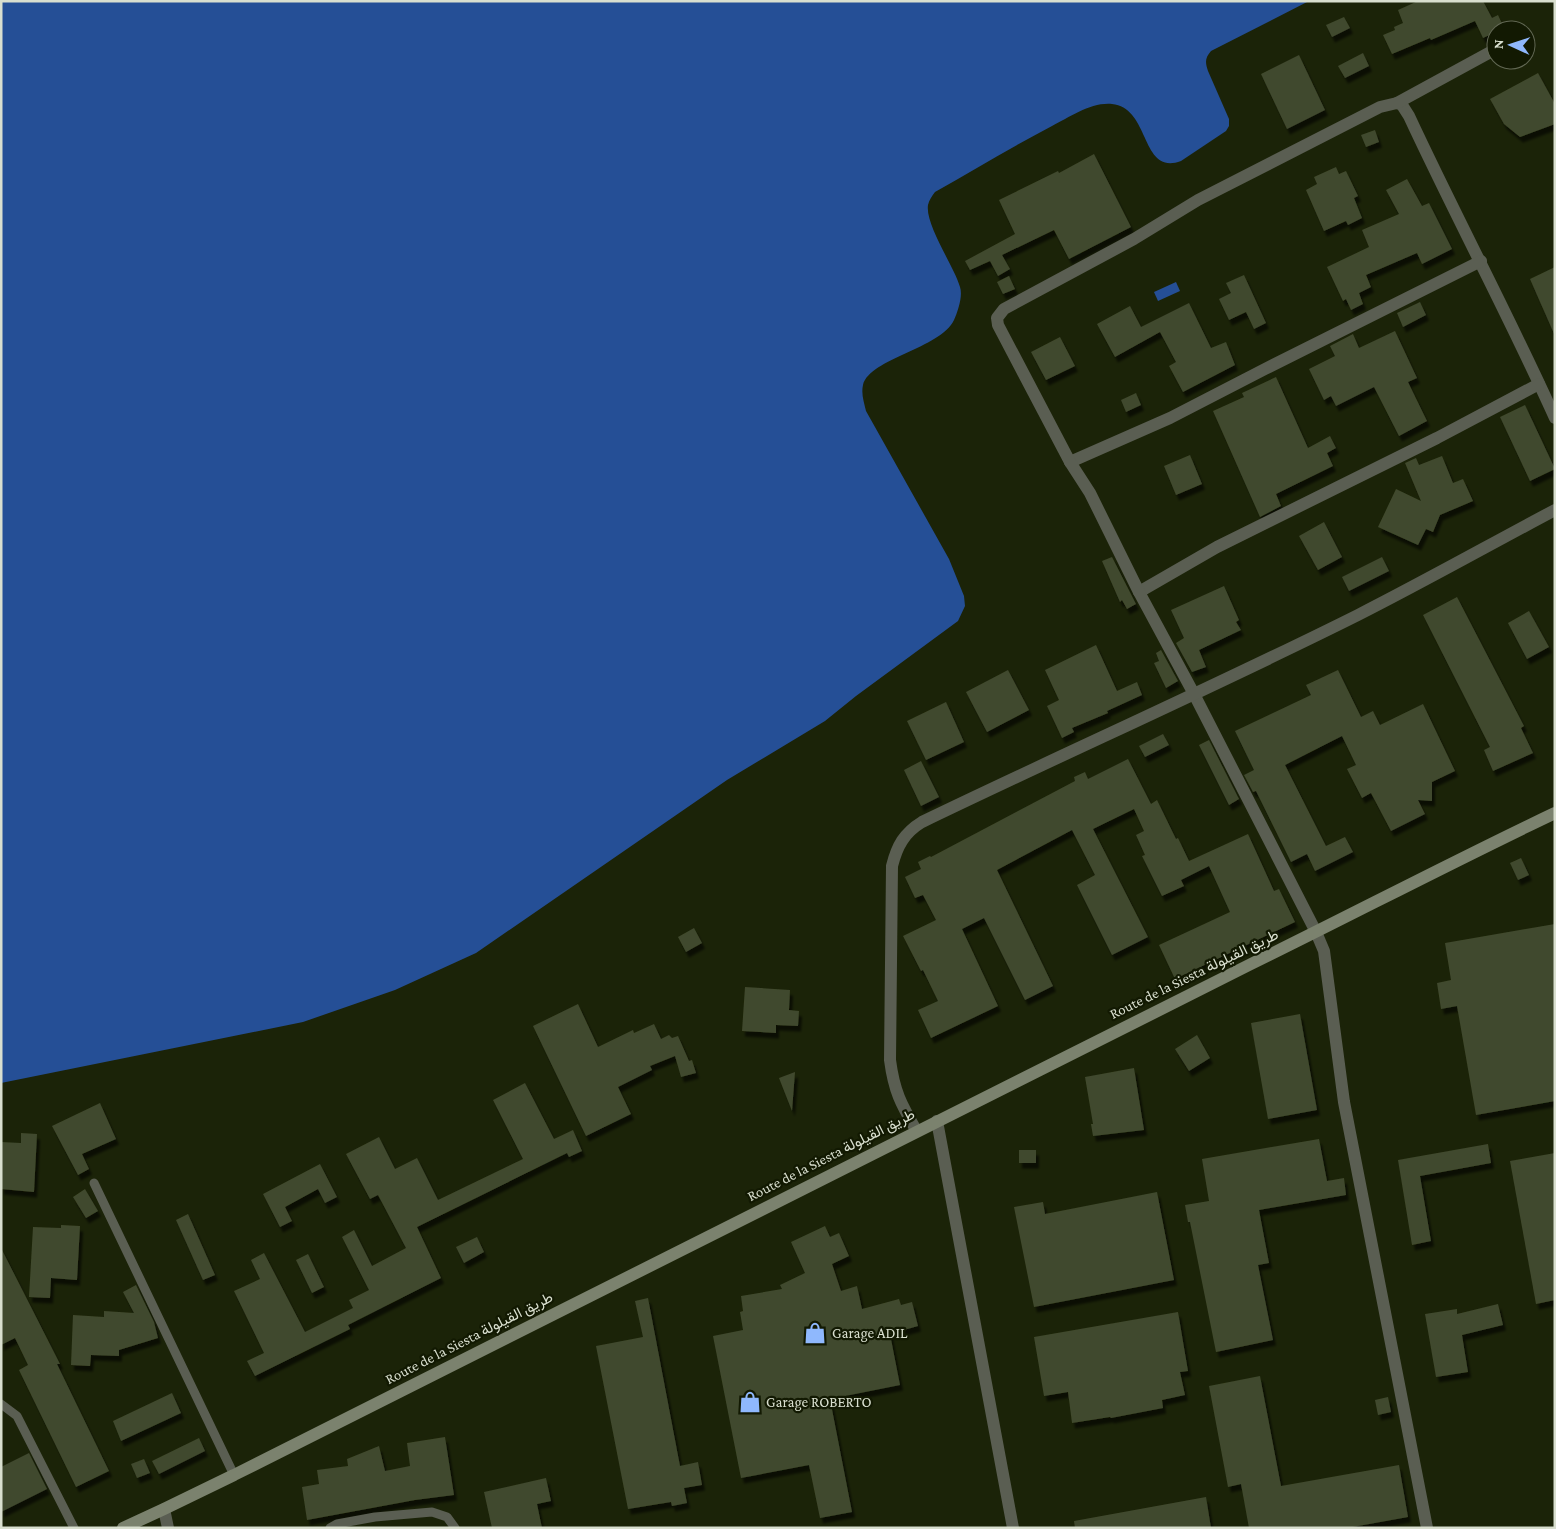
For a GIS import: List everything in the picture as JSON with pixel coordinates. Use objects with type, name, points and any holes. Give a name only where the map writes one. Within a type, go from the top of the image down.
[{"type":"main road","name":"Route de la Siesta طريق القيلولة","points":[[123,1528],[234,1475],[916,1130],[1555,813]]},
{"type":"street","points":[[1427,1528],[1344,1102],[1324,951],[1316,932],[1194,694],[1139,592],[1090,493],[1070,462],[998,325],[998,318],[1004,309],[1134,239],[1198,200],[1380,108],[1397,103],[1486,54]]},
{"type":"street","points":[[1397,103],[1402,105],[1409,116],[1442,188],[1481,262],[1555,418]]},
{"type":"street","points":[[1070,462],[1170,418],[1481,262]]},
{"type":"street","points":[[1139,592],[1226,542],[1437,438],[1539,384]]},
{"type":"street","points":[[916,1130],[892,1082],[890,1060],[892,866],[902,839],[911,829],[1028,770],[1194,694],[1359,614],[1555,510]]},
{"type":"street","points":[[937,1121],[1013,1528]]},
{"type":"street","points":[[164,1509],[168,1528]]},
{"type":"lane","points":[[94,1183],[234,1475]]},
{"type":"lane","points":[[1,1404],[17,1416],[74,1528]]},
{"type":"lane","points":[[330,1528],[337,1524],[375,1517],[432,1512],[447,1518],[455,1528]]},
{"type":"water","points":[[1,1],[1309,1],[1211,51],[1207,58],[1207,68],[1229,119],[1229,126],[1226,131],[1181,161],[1168,163],[1158,159],[1151,151],[1133,117],[1124,108],[1112,104],[1096,105],[1037,134],[935,192],[931,198],[928,205],[928,213],[931,223],[957,278],[961,291],[957,312],[954,320],[946,330],[935,339],[891,360],[868,376],[863,385],[863,395],[866,411],[949,559],[964,596],[965,606],[958,621],[825,721],[727,780],[476,953],[395,990],[303,1022],[1,1083]]},
{"type":"water","points":[[1176,282],[1180,291],[1158,301],[1154,292]]},
{"type":"building","points":[[1418,1],[1483,1],[1492,18],[1498,15],[1500,20],[1486,20],[1486,37],[1483,38],[1475,21],[1392,54],[1383,35],[1395,30],[1394,27],[1403,23],[1398,10]]},
{"type":"building","points":[[1344,17],[1350,28],[1332,37],[1326,25]]},
{"type":"building","points":[[1363,53],[1369,66],[1345,78],[1338,66]]},
{"type":"building","points":[[1299,55],[1325,110],[1287,129],[1261,74]]},
{"type":"building","points":[[1538,73],[1555,104],[1555,124],[1520,137],[1504,124],[1490,99]]},
{"type":"building","points":[[1375,130],[1379,142],[1366,147],[1361,135]]},
{"type":"building","points":[[1094,154],[1131,227],[1069,259],[1054,230],[1002,255],[1010,269],[998,276],[990,261],[970,270],[965,261],[1015,234],[999,200],[1058,171],[1059,173]]},
{"type":"building","points":[[1336,167],[1339,174],[1346,171],[1358,196],[1354,198],[1362,218],[1348,225],[1346,221],[1324,231],[1306,190],[1317,184],[1314,177]]},
{"type":"building","points":[[1407,179],[1422,206],[1429,203],[1452,249],[1422,264],[1417,253],[1366,275],[1371,287],[1359,293],[1363,304],[1351,310],[1346,299],[1343,301],[1327,267],[1369,247],[1362,230],[1399,214],[1386,190]]},
{"type":"building","points":[[1555,267],[1555,336],[1530,279]]},
{"type":"building","points":[[1244,275],[1266,323],[1254,329],[1246,312],[1229,320],[1219,299],[1231,293],[1226,283]]},
{"type":"building","points":[[1009,276],[1015,289],[1003,294],[997,282]]},
{"type":"building","points":[[1420,302],[1426,315],[1403,327],[1397,313]]},
{"type":"building","points":[[1189,303],[1211,348],[1226,342],[1235,365],[1183,392],[1169,366],[1176,362],[1160,332],[1115,357],[1097,324],[1130,306],[1141,327]]},
{"type":"building","points":[[1395,331],[1417,378],[1408,382],[1427,421],[1399,436],[1374,387],[1336,406],[1331,396],[1324,400],[1309,369],[1335,356],[1330,346],[1353,334],[1359,348]]},
{"type":"building","points":[[1060,337],[1075,366],[1046,380],[1031,352]]},
{"type":"building","points":[[1276,377],[1308,448],[1330,436],[1336,448],[1327,453],[1333,466],[1276,494],[1281,506],[1260,517],[1213,411],[1244,397],[1242,393]]},
{"type":"building","points":[[1136,393],[1141,405],[1126,412],[1121,400]]},
{"type":"building","points":[[1525,405],[1555,469],[1530,481],[1500,417]]},
{"type":"building","points":[[1190,455],[1202,484],[1176,495],[1164,466]]},
{"type":"building","points":[[1442,456],[1453,483],[1463,479],[1473,501],[1440,515],[1433,532],[1426,529],[1418,545],[1378,527],[1396,489],[1421,501],[1405,463],[1416,458],[1419,465]]},
{"type":"building","points":[[1324,522],[1342,557],[1318,570],[1299,536]]},
{"type":"building","points":[[1112,557],[1136,604],[1127,609],[1122,600],[1120,602],[1102,561]]},
{"type":"building","points":[[1382,557],[1389,571],[1349,591],[1342,577]]},
{"type":"building","points":[[1224,586],[1239,620],[1236,622],[1241,630],[1199,650],[1206,667],[1192,672],[1176,643],[1184,638],[1171,610]]},
{"type":"building","points":[[1457,597],[1524,726],[1521,728],[1533,753],[1493,771],[1484,750],[1490,747],[1423,615]]},
{"type":"building","points":[[1529,611],[1549,647],[1527,659],[1508,623]]},
{"type":"building","points":[[1096,645],[1117,691],[1137,682],[1142,695],[1107,711],[1108,713],[1072,728],[1074,732],[1062,738],[1047,706],[1059,700],[1045,670]]},
{"type":"building","points":[[1161,650],[1178,681],[1166,688],[1154,663],[1159,661],[1156,653]]},
{"type":"building","points":[[1008,670],[1029,710],[987,732],[966,692]]},
{"type":"building","points":[[1338,670],[1361,717],[1373,711],[1380,725],[1423,704],[1455,771],[1432,782],[1432,801],[1418,800],[1425,814],[1391,831],[1371,793],[1362,798],[1347,769],[1356,765],[1342,736],[1285,765],[1326,846],[1345,837],[1353,852],[1315,871],[1307,854],[1291,862],[1256,791],[1253,792],[1244,775],[1254,770],[1235,731],[1311,695],[1306,685]]},
{"type":"building","points":[[946,702],[964,742],[926,760],[907,721]]},
{"type":"building","points":[[1163,734],[1169,745],[1145,757],[1139,746]]},
{"type":"building","points":[[1209,740],[1239,799],[1229,805],[1199,745]]},
{"type":"building","points":[[1128,759],[1151,804],[1157,800],[1189,861],[1248,834],[1274,891],[1279,889],[1295,922],[1175,979],[1159,945],[1230,912],[1209,866],[1181,880],[1184,886],[1162,896],[1142,856],[1145,855],[1136,835],[1144,831],[1134,809],[1093,829],[1148,937],[1112,955],[1077,885],[1095,875],[1072,830],[997,870],[1053,986],[1025,1000],[984,918],[962,929],[998,1006],[931,1038],[918,1010],[938,1001],[903,936],[936,920],[923,895],[915,898],[905,877],[921,869],[918,862],[931,857],[1075,781],[1074,777],[1085,772],[1088,779]]},
{"type":"building","points":[[921,761],[939,797],[921,806],[904,770]]},
{"type":"building","points":[[1521,858],[1529,875],[1518,880],[1510,863]]},
{"type":"building","points":[[1555,924],[1555,1101],[1476,1115],[1457,1006],[1441,1009],[1437,983],[1451,980],[1445,943]]},
{"type":"building","points":[[694,928],[702,943],[686,952],[678,937]]},
{"type":"building","points":[[745,987],[790,990],[789,1010],[799,1011],[798,1026],[776,1025],[776,1033],[742,1031]]},
{"type":"building","points":[[578,1004],[598,1047],[633,1030],[634,1033],[654,1024],[661,1039],[669,1035],[672,1038],[678,1036],[689,1061],[692,1060],[696,1073],[681,1077],[675,1056],[650,1066],[652,1070],[618,1087],[631,1114],[586,1136],[533,1026]]},
{"type":"building","points":[[1300,1014],[1317,1110],[1268,1119],[1251,1023]]},
{"type":"building","points":[[1197,1035],[1210,1058],[1189,1071],[1175,1049]]},
{"type":"building","points":[[1134,1068],[1144,1130],[1093,1136],[1091,1124],[1093,1124],[1085,1077]]},
{"type":"building","points":[[795,1072],[792,1111],[779,1078]]},
{"type":"building","points":[[525,1083],[554,1139],[573,1130],[582,1151],[569,1157],[567,1153],[417,1227],[441,1278],[348,1325],[350,1329],[255,1376],[247,1361],[264,1353],[234,1291],[260,1279],[251,1260],[264,1253],[305,1332],[353,1308],[349,1300],[369,1290],[342,1237],[354,1230],[372,1266],[406,1248],[378,1195],[370,1199],[346,1154],[379,1137],[395,1169],[417,1158],[438,1200],[523,1159],[493,1100]]},
{"type":"building","points":[[100,1103],[116,1139],[82,1154],[89,1169],[78,1175],[52,1126]]},
{"type":"building","points":[[21,1133],[37,1134],[34,1192],[1,1189],[1,1142],[21,1143]]},
{"type":"building","points":[[1319,1139],[1327,1181],[1344,1178],[1346,1195],[1259,1210],[1269,1263],[1258,1265],[1273,1340],[1216,1352],[1185,1205],[1209,1201],[1202,1159]]},
{"type":"building","points":[[1488,1144],[1491,1163],[1420,1176],[1431,1241],[1412,1245],[1398,1160]]},
{"type":"building","points":[[1019,1150],[1036,1150],[1036,1163],[1019,1163]]},
{"type":"building","points":[[1555,1153],[1555,1300],[1536,1304],[1510,1161]]},
{"type":"building","points":[[320,1164],[337,1197],[325,1203],[318,1189],[285,1207],[292,1221],[280,1227],[263,1194]]},
{"type":"building","points":[[85,1189],[98,1211],[86,1218],[73,1197]]},
{"type":"building","points":[[1157,1192],[1174,1280],[1034,1307],[1014,1207],[1043,1202],[1045,1214]]},
{"type":"building","points":[[188,1214],[215,1275],[203,1280],[176,1220]]},
{"type":"building","points":[[61,1225],[80,1226],[77,1280],[51,1278],[50,1298],[29,1297],[33,1227],[61,1228]]},
{"type":"building","points":[[825,1226],[830,1237],[839,1233],[849,1256],[832,1264],[841,1291],[857,1286],[862,1309],[899,1299],[901,1305],[912,1302],[918,1326],[890,1334],[900,1385],[830,1399],[852,1512],[820,1518],[809,1465],[741,1478],[713,1336],[743,1330],[740,1312],[743,1311],[741,1296],[782,1289],[780,1285],[805,1273],[791,1242]]},
{"type":"building","points":[[477,1237],[484,1252],[464,1263],[456,1247]]},
{"type":"building","points":[[1,1248],[60,1364],[57,1364],[109,1471],[76,1487],[19,1370],[28,1365],[15,1338],[1,1345]]},
{"type":"building","points":[[308,1254],[324,1287],[312,1293],[296,1260]]},
{"type":"building","points":[[136,1285],[154,1322],[158,1338],[119,1350],[119,1356],[91,1355],[90,1366],[71,1365],[73,1315],[104,1317],[104,1311],[134,1313],[123,1292]]},
{"type":"building","points":[[648,1298],[680,1466],[698,1462],[702,1485],[684,1488],[687,1503],[672,1506],[671,1502],[628,1509],[596,1346],[643,1337],[635,1301]]},
{"type":"building","points":[[1498,1304],[1503,1325],[1462,1335],[1468,1372],[1436,1377],[1425,1314],[1457,1309],[1457,1314]]},
{"type":"building","points":[[1178,1312],[1188,1371],[1180,1372],[1185,1395],[1162,1400],[1163,1408],[1072,1423],[1068,1392],[1044,1396],[1034,1337]]},
{"type":"building","points":[[1260,1376],[1281,1486],[1399,1465],[1408,1517],[1347,1528],[1249,1528],[1241,1484],[1228,1487],[1209,1386]]},
{"type":"building","points":[[172,1393],[181,1413],[121,1441],[113,1421]]},
{"type":"building","points":[[1388,1397],[1391,1412],[1378,1415],[1375,1400]]},
{"type":"building","points":[[445,1437],[454,1495],[415,1500],[307,1520],[302,1487],[319,1484],[317,1470],[348,1466],[347,1459],[379,1446],[385,1471],[410,1466],[407,1443]]},
{"type":"building","points":[[199,1438],[205,1451],[159,1474],[152,1461]]},
{"type":"building","points":[[29,1453],[47,1489],[1,1512],[1,1467]]},
{"type":"building","points":[[144,1459],[150,1473],[137,1478],[131,1464]]},
{"type":"building","points":[[546,1478],[551,1501],[537,1504],[542,1528],[492,1528],[484,1492]]},
{"type":"building","points":[[1206,1497],[1211,1528],[1075,1528],[1074,1521]]},
{"type":"place","name":"Garage ADIL","points":[[815,1333]]},
{"type":"place","name":"Garage ROBERTO","points":[[750,1402]]}]
